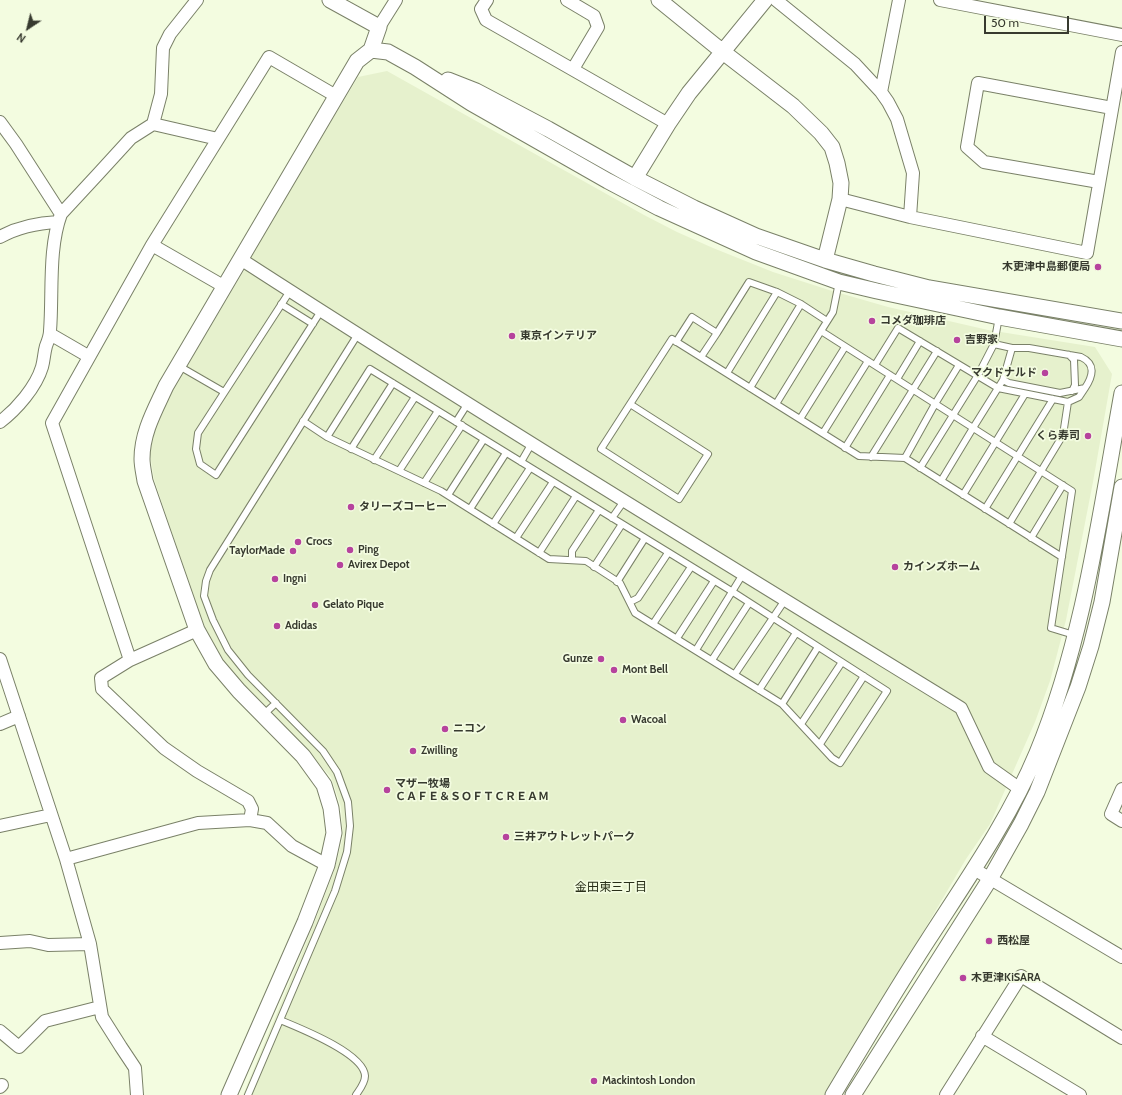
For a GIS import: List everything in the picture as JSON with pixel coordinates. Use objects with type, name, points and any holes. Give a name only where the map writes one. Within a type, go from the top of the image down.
[{"type":"street","points":[[154,124],[161,94],[164,48],[170,34],[197,0]]},
{"type":"street","points":[[330,0],[379,27]]},
{"type":"street","points":[[229,1095],[305,922],[326,865],[334,834],[331,808],[324,785],[303,756],[239,691],[216,664],[197,630],[145,481],[142,459],[144,442],[148,424],[166,386],[242,260],[357,61],[371,50],[379,27],[396,0]]},
{"type":"street","points":[[487,0],[481,9],[486,20],[668,124]]},
{"type":"street","points":[[567,0],[594,16],[598,27],[573,69]]},
{"type":"street","points":[[659,0],[793,106],[821,133],[832,147],[838,163],[841,183],[840,199],[825,260]]},
{"type":"street","points":[[635,178],[689,93],[765,0]]},
{"type":"street","points":[[776,0],[855,64],[881,92],[897,118],[913,173],[910,217]]},
{"type":"street","points":[[881,92],[899,0]]},
{"type":"street","points":[[940,0],[1122,35]]},
{"type":"street","points":[[371,50],[388,52],[415,67],[471,103],[659,208],[756,252],[839,282],[926,303],[1122,339]]},
{"type":"street","points":[[840,199],[910,217],[1087,253],[1122,52]]},
{"type":"street","points":[[130,660],[52,423],[88,356],[152,245],[269,57],[336,96]]},
{"type":"street","points":[[415,67],[476,91],[548,128],[635,178],[694,208],[756,236],[825,260],[929,288],[1122,321]]},
{"type":"street","points":[[1099,182],[984,162],[967,147],[978,83],[1112,108]]},
{"type":"street","points":[[0,122],[16,144],[59,218],[52,266],[50,334],[42,368],[31,388],[13,412],[0,422]]},
{"type":"street","points":[[0,237],[12,231],[59,218],[131,138],[154,124],[218,139]]},
{"type":"street","points":[[152,245],[225,287]]},
{"type":"street","points":[[242,260],[624,501],[961,708],[989,767],[1020,790]]},
{"type":"street","points":[[50,334],[88,356]]},
{"type":"street","points":[[833,1095],[915,960],[974,869],[1020,790],[1037,754],[1060,691],[1076,635],[1122,393]]},
{"type":"street","points":[[853,1095],[990,879],[1022,824],[1038,792],[1078,687],[1091,646],[1102,602],[1122,487]]},
{"type":"street","points":[[197,630],[130,660],[101,678],[102,689],[164,748],[197,771],[248,801],[252,809],[250,820]]},
{"type":"street","points":[[0,659],[66,859],[90,944],[102,1017],[120,1048],[135,1068],[137,1095]]},
{"type":"street","points":[[0,724],[19,716]]},
{"type":"street","points":[[1122,789],[1111,814],[1122,821]]},
{"type":"street","points":[[0,826],[51,815]]},
{"type":"street","points":[[66,859],[198,823],[250,820],[267,824],[292,846],[326,865]]},
{"type":"street","points":[[974,869],[1122,957]]},
{"type":"street","points":[[0,943],[30,941],[48,945],[90,944]]},
{"type":"street","points":[[947,1095],[982,1036],[1021,976],[1122,1038]]},
{"type":"street","points":[[0,1031],[19,1047],[45,1022],[100,1006]]},
{"type":"street","points":[[982,1036],[1080,1095]]},
{"type":"lane","points":[[701,357],[749,282],[777,292],[801,304],[827,321]]},
{"type":"lane","points":[[776,404],[833,312],[839,282]]},
{"type":"lane","points":[[290,291],[198,433],[196,449],[200,464],[216,475],[322,311]]},
{"type":"lane","points":[[727,373],[777,292]]},
{"type":"lane","points":[[281,304],[313,324]]},
{"type":"lane","points":[[750,388],[801,304]]},
{"type":"lane","points":[[676,342],[692,317],[717,332]]},
{"type":"lane","points":[[920,468],[978,375],[994,344],[999,317]]},
{"type":"lane","points":[[875,365],[898,328],[998,388],[1068,402],[1079,397],[1090,380],[1091,365],[1087,360],[1081,357],[1029,348],[1012,348],[994,344]]},
{"type":"lane","points":[[821,331],[1072,491],[1051,628],[1076,635]]},
{"type":"lane","points":[[248,1095],[335,891],[347,852],[350,826],[348,802],[337,772],[323,751],[248,675],[228,650],[213,620],[204,596],[206,581],[210,570],[358,334]]},
{"type":"lane","points":[[630,404],[708,454],[679,499],[601,449],[630,404],[672,339],[858,456],[905,458],[1062,557]]},
{"type":"lane","points":[[897,379],[920,341]]},
{"type":"lane","points":[[800,419],[845,346]]},
{"type":"lane","points":[[941,481],[1003,380],[1012,348]]},
{"type":"lane","points":[[871,457],[937,351]]},
{"type":"lane","points":[[1069,355],[1074,360],[1075,385],[1072,391]]},
{"type":"lane","points":[[822,433],[868,361]]},
{"type":"lane","points":[[905,458],[959,365]]},
{"type":"lane","points":[[179,366],[224,392]]},
{"type":"lane","points":[[303,421],[326,437],[448,495],[549,559],[586,561],[620,583],[635,613],[782,704],[832,758],[840,763],[887,691],[733,592],[370,369],[326,437]]},
{"type":"lane","points":[[845,448],[890,375]]},
{"type":"lane","points":[[1003,380],[1009,383],[1060,393],[1085,388]]},
{"type":"lane","points":[[351,449],[393,383]]},
{"type":"lane","points":[[963,495],[996,443],[1024,394]]},
{"type":"lane","points":[[374,460],[415,397]]},
{"type":"lane","points":[[985,509],[1053,399]]},
{"type":"lane","points":[[1009,524],[1063,435],[1068,402]]},
{"type":"lane","points":[[424,483],[459,424],[468,403]]},
{"type":"lane","points":[[399,471],[438,411]]},
{"type":"lane","points":[[448,495],[484,439]]},
{"type":"lane","points":[[521,462],[532,443]]},
{"type":"lane","points":[[470,509],[506,453]]},
{"type":"lane","points":[[493,524],[530,468]]},
{"type":"lane","points":[[516,538],[553,482]]},
{"type":"lane","points":[[1031,538],[1063,486]]},
{"type":"lane","points":[[539,553],[576,496]]},
{"type":"lane","points":[[612,518],[624,501]]},
{"type":"lane","points":[[572,560],[572,551],[599,510]]},
{"type":"lane","points":[[594,567],[622,524]]},
{"type":"lane","points":[[617,582],[645,538]]},
{"type":"lane","points":[[630,602],[638,598],[668,553]]},
{"type":"lane","points":[[653,624],[691,567]]},
{"type":"lane","points":[[696,650],[743,574]]},
{"type":"lane","points":[[677,638],[714,581]]},
{"type":"lane","points":[[734,674],[784,600]]},
{"type":"lane","points":[[712,660],[749,603]]},
{"type":"lane","points":[[759,690],[796,633]]},
{"type":"lane","points":[[782,704],[818,647]]},
{"type":"lane","points":[[801,724],[842,662]]},
{"type":"lane","points":[[820,744],[864,676]]},
{"type":"lane","points":[[263,715],[276,703]]},
{"type":"lane","points":[[280,1020],[319,1036],[357,1060],[363,1068],[365,1080],[356,1095]]},
{"type":"shaded area","points":[[387,71],[644,215],[713,248],[773,272],[888,307],[988,330],[1095,347],[1112,374],[1066,620],[1050,681],[1035,722],[990,824],[966,859],[827,1095],[243,1095],[315,921],[334,871],[343,837],[341,807],[331,777],[277,719],[222,666],[206,634],[197,608],[154,479],[150,454],[155,427],[173,389],[358,77]]},
{"type":"place","name":"木更津中島郵便局","points":[[1098,267]]},
{"type":"place","name":"コメダ珈琲店","points":[[872,321]]},
{"type":"place","name":"東京インテリア","points":[[512,336]]},
{"type":"place","name":"吉野家","points":[[957,340]]},
{"type":"place","name":"マクドナルド","points":[[1045,373]]},
{"type":"place","name":"くら寿司","points":[[1088,436]]},
{"type":"place","name":"タリーズコーヒー","points":[[351,507]]},
{"type":"place","name":"Crocs","points":[[298,542]]},
{"type":"place","name":"Ping","points":[[350,550]]},
{"type":"place","name":"TaylorMade","points":[[293,551]]},
{"type":"place","name":"Avirex Depot","points":[[340,565]]},
{"type":"place","name":"カインズホーム","points":[[895,567]]},
{"type":"place","name":"Ingni","points":[[275,579]]},
{"type":"place","name":"Gelato Pique","points":[[315,605]]},
{"type":"place","name":"Adidas","points":[[277,626]]},
{"type":"place","name":"Gunze","points":[[601,659]]},
{"type":"place","name":"Mont Bell","points":[[614,670]]},
{"type":"place","name":"Wacoal","points":[[623,720]]},
{"type":"place","name":"ニコン","points":[[445,729]]},
{"type":"place","name":"Zwilling","points":[[413,751]]},
{"type":"place","name":"マザー牧場 ＣＡＦＥ＆ＳＯＦＴＣＲＥＡＭ","points":[[387,790]]},
{"type":"place","name":"三井アウトレットパーク","points":[[506,837]]},
{"type":"place","name":"西松屋","points":[[989,941]]},
{"type":"place","name":"木更津KiSARA","points":[[963,978]]},
{"type":"place","name":"Mackintosh London","points":[[594,1081]]},
{"type":"district","name":"金田東三丁目","points":[[611,887]]}]
